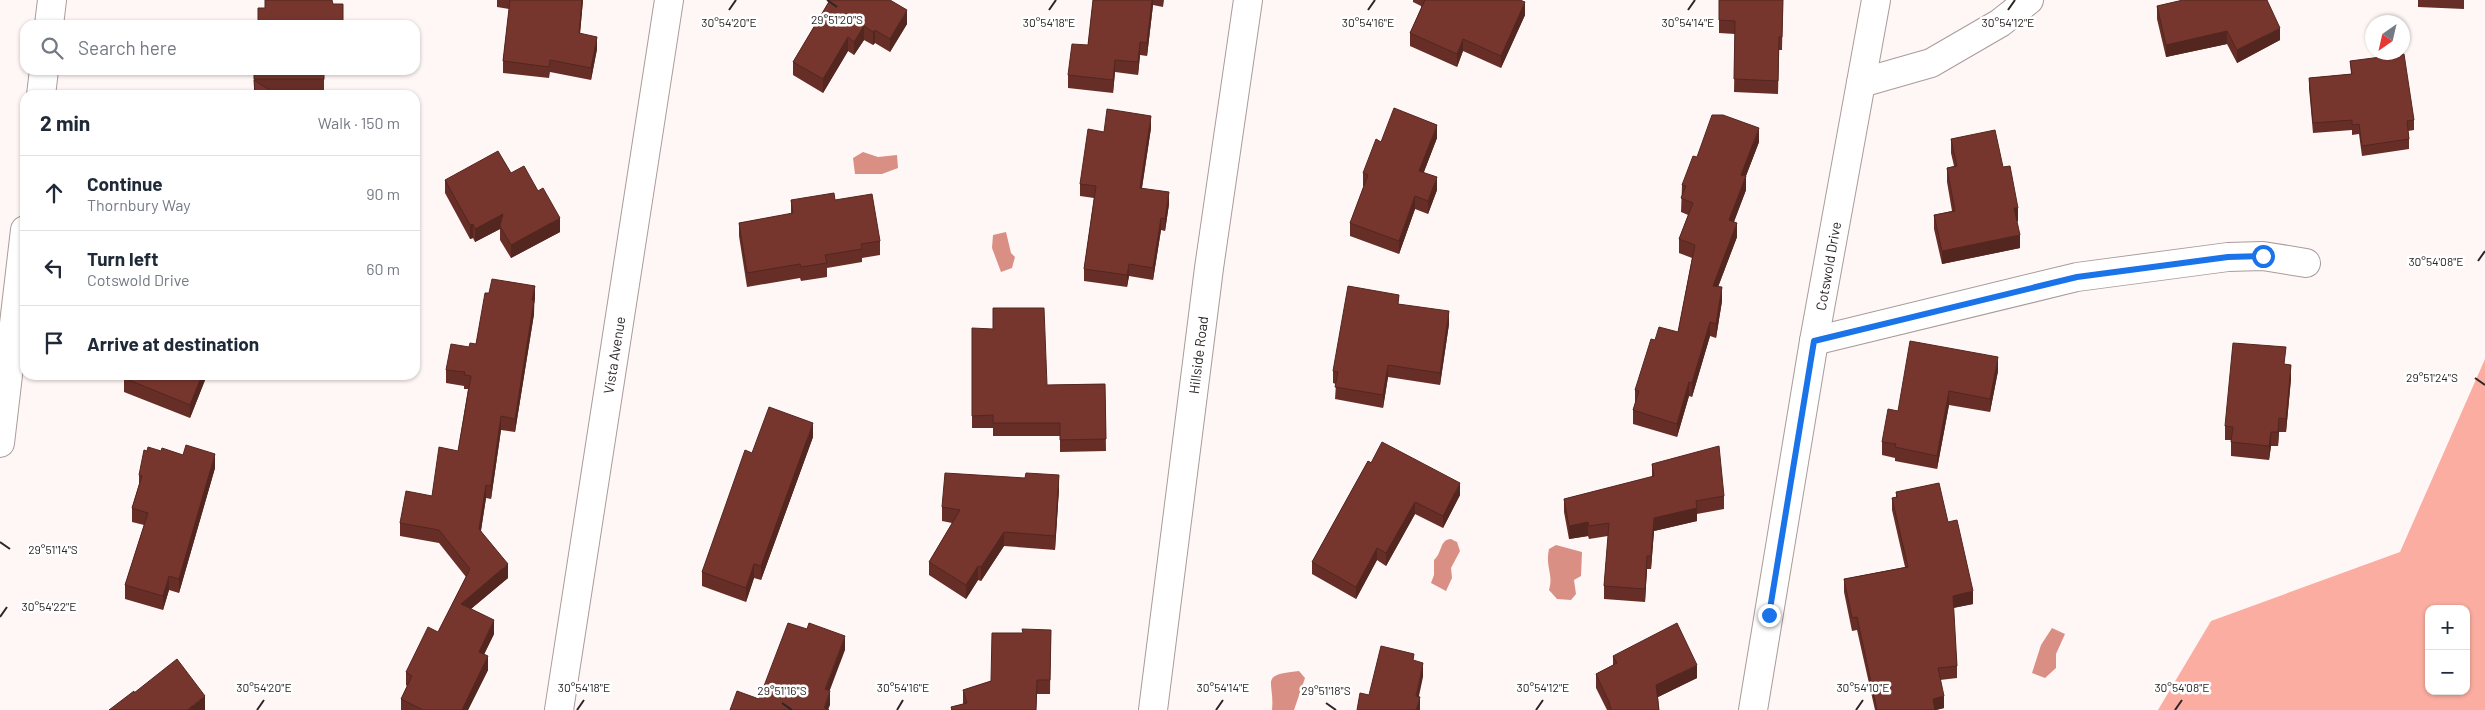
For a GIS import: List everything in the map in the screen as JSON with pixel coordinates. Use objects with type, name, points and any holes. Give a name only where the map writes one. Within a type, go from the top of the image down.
[{"type":"street","points":[[50,20],[52,0]]},
{"type":"street","name":"Vista Avenue","points":[[559,710],[669,0]]},
{"type":"street","name":"Hillside Road","points":[[1153,710],[1209,268],[1248,0]]},
{"type":"street","name":"Cotswold Drive","points":[[1752,710],[1814,341],[1876,0]]},
{"type":"street","points":[[1861,83],[1932,63],[2000,23],[2029,0]]},
{"type":"street","points":[[42,90],[43,75]]},
{"type":"street","points":[[1814,341],[2077,277],[2228,257],[2263,256],[2306,263]]},
{"type":"street","points":[[0,443],[20,273]]},
{"type":"shaded area","points":[[863,152],[878,157],[897,155],[898,168],[882,174],[855,174],[853,158]]},
{"type":"shaded area","points":[[1006,232],[1011,253],[1015,257],[1012,268],[1001,272],[992,248],[993,235]]},
{"type":"shaded area","points":[[2485,359],[2485,710],[2158,710],[2211,621],[2400,552]]},
{"type":"shaded area","points":[[1451,539],[1457,542],[1460,551],[1451,568],[1452,578],[1446,591],[1431,583],[1434,575],[1434,560],[1443,544]]},
{"type":"shaded area","points":[[1556,545],[1582,552],[1581,576],[1574,580],[1576,594],[1571,600],[1557,599],[1549,590],[1551,580],[1548,555],[1549,549]]},
{"type":"shaded area","points":[[2052,628],[2065,634],[2056,654],[2056,668],[2045,678],[2032,673],[2041,645]]},
{"type":"shaded area","points":[[1299,671],[1305,678],[1294,710],[1272,710],[1271,681],[1273,677]]},
{"type":"building","points":[[265,0],[332,0],[333,4],[343,4],[343,20],[258,20],[258,8],[265,8]]},
{"type":"building","points":[[510,0],[582,0],[579,33],[597,37],[591,68],[550,60],[549,67],[503,61]]},
{"type":"building","points":[[830,0],[890,0],[907,10],[890,39],[864,26],[854,42],[848,37],[823,79],[793,62]]},
{"type":"building","points":[[1093,0],[1152,0],[1147,43],[1140,42],[1138,62],[1115,60],[1113,80],[1068,75],[1072,44],[1088,45]]},
{"type":"building","points":[[1425,0],[1520,0],[1525,2],[1501,56],[1463,39],[1457,54],[1410,33]]},
{"type":"building","points":[[1719,0],[1783,0],[1782,37],[1779,37],[1778,81],[1734,79],[1735,21],[1719,20]]},
{"type":"building","points":[[2183,0],[2267,0],[2280,28],[2237,50],[2227,31],[2166,45],[2157,6]]},
{"type":"building","points":[[2365,59],[2405,60],[2414,120],[2407,121],[2409,139],[2362,146],[2359,124],[2352,125],[2352,120],[2313,123],[2309,78],[2352,74],[2350,61]]},
{"type":"building","points":[[254,75],[324,75],[324,79],[254,79]]},
{"type":"building","points":[[254,80],[269,90],[255,90]]},
{"type":"building","points":[[1394,108],[1437,125],[1419,171],[1437,177],[1428,201],[1415,196],[1399,241],[1350,223],[1368,175],[1363,173],[1376,139],[1381,142]]},
{"type":"building","points":[[1107,109],[1151,116],[1140,188],[1169,192],[1165,219],[1161,218],[1153,268],[1129,264],[1127,275],[1084,269],[1096,186],[1080,184],[1088,129],[1104,132]]},
{"type":"building","points":[[1712,115],[1723,115],[1759,128],[1741,175],[1746,176],[1729,220],[1737,223],[1713,286],[1722,287],[1716,324],[1710,322],[1692,383],[1689,382],[1677,424],[1633,410],[1639,391],[1635,390],[1651,339],[1655,340],[1659,327],[1678,332],[1695,245],[1679,239],[1693,203],[1681,198],[1686,186],[1682,185],[1693,156],[1697,157]]},
{"type":"building","points":[[1995,130],[2003,167],[2010,166],[2018,208],[2014,208],[2020,235],[1942,251],[1934,215],[1955,211],[1947,168],[1957,166],[1951,139]]},
{"type":"building","points":[[498,151],[511,173],[524,166],[538,191],[543,188],[560,218],[511,245],[500,226],[503,214],[475,229],[473,224],[470,225],[445,180]]},
{"type":"building","points":[[834,193],[835,200],[872,194],[880,241],[861,244],[862,249],[825,255],[827,263],[801,267],[800,264],[747,273],[739,223],[793,213],[791,200]]},
{"type":"building","points":[[492,279],[535,286],[515,419],[501,416],[491,486],[486,485],[479,529],[508,564],[461,604],[494,620],[479,652],[488,656],[462,710],[423,710],[401,699],[412,676],[406,672],[428,627],[438,632],[470,569],[439,530],[400,523],[406,491],[432,496],[439,447],[458,451],[471,376],[464,375],[465,372],[446,370],[451,344],[469,347],[470,343],[476,344],[485,293],[489,293]]},
{"type":"building","points":[[1348,286],[1399,295],[1398,304],[1449,311],[1440,373],[1388,365],[1383,395],[1335,387],[1338,372],[1333,371]]},
{"type":"building","points":[[993,308],[1044,308],[1047,385],[1105,384],[1106,439],[1060,440],[1060,423],[993,423],[993,415],[972,416],[972,328],[993,329]]},
{"type":"building","points":[[1910,341],[1998,357],[1990,399],[1949,391],[1937,456],[1895,447],[1896,444],[1882,442],[1888,409],[1898,411]]},
{"type":"building","points":[[2233,343],[2286,347],[2284,364],[2291,365],[2286,419],[2279,418],[2278,432],[2271,432],[2269,446],[2231,442],[2233,427],[2225,426]]},
{"type":"building","points":[[129,380],[200,380],[190,405]]},
{"type":"building","points":[[769,407],[813,423],[761,566],[754,564],[746,588],[702,572],[745,450],[752,453]]},
{"type":"building","points":[[1382,442],[1460,483],[1443,516],[1415,502],[1386,553],[1377,548],[1356,587],[1312,562],[1368,461],[1371,463]]},
{"type":"building","points":[[186,445],[215,454],[179,579],[169,576],[163,596],[125,585],[148,513],[132,508],[142,476],[139,475],[144,450],[147,451],[148,447],[161,451],[162,448],[183,455]]},
{"type":"building","points":[[1719,446],[1724,496],[1696,501],[1697,508],[1654,518],[1651,556],[1647,556],[1645,589],[1604,586],[1609,523],[1589,526],[1588,522],[1569,526],[1564,499],[1654,476],[1652,464]]},
{"type":"building","points":[[945,473],[1025,478],[1026,473],[1059,475],[1055,536],[1004,532],[981,567],[978,566],[966,585],[929,562],[960,510],[942,507]]},
{"type":"building","points":[[1939,483],[1948,522],[1957,520],[1973,591],[1953,596],[1957,666],[1938,668],[1944,696],[1933,699],[1935,710],[1877,710],[1857,617],[1852,618],[1844,579],[1908,567],[1892,498],[1897,497],[1896,492]]},
{"type":"building","points":[[788,623],[807,629],[809,623],[845,636],[825,689],[830,691],[824,708],[829,710],[730,710],[737,691],[759,699]]},
{"type":"building","points":[[1677,623],[1697,665],[1656,685],[1659,710],[1611,710],[1596,674],[1617,663],[1613,656]]},
{"type":"building","points":[[1022,629],[1051,630],[1050,680],[1037,680],[1036,710],[952,710],[951,707],[967,703],[963,690],[991,681],[992,633],[1023,633]]},
{"type":"building","points":[[1381,646],[1414,654],[1413,660],[1423,663],[1416,696],[1420,697],[1416,710],[1357,710],[1360,693],[1369,695]]},
{"type":"building","points":[[177,659],[205,696],[187,710],[109,710],[134,691],[134,693]]},
{"type":"route","points":[[1769,615],[1814,341],[2077,277],[2228,257],[2263,256]]}]
